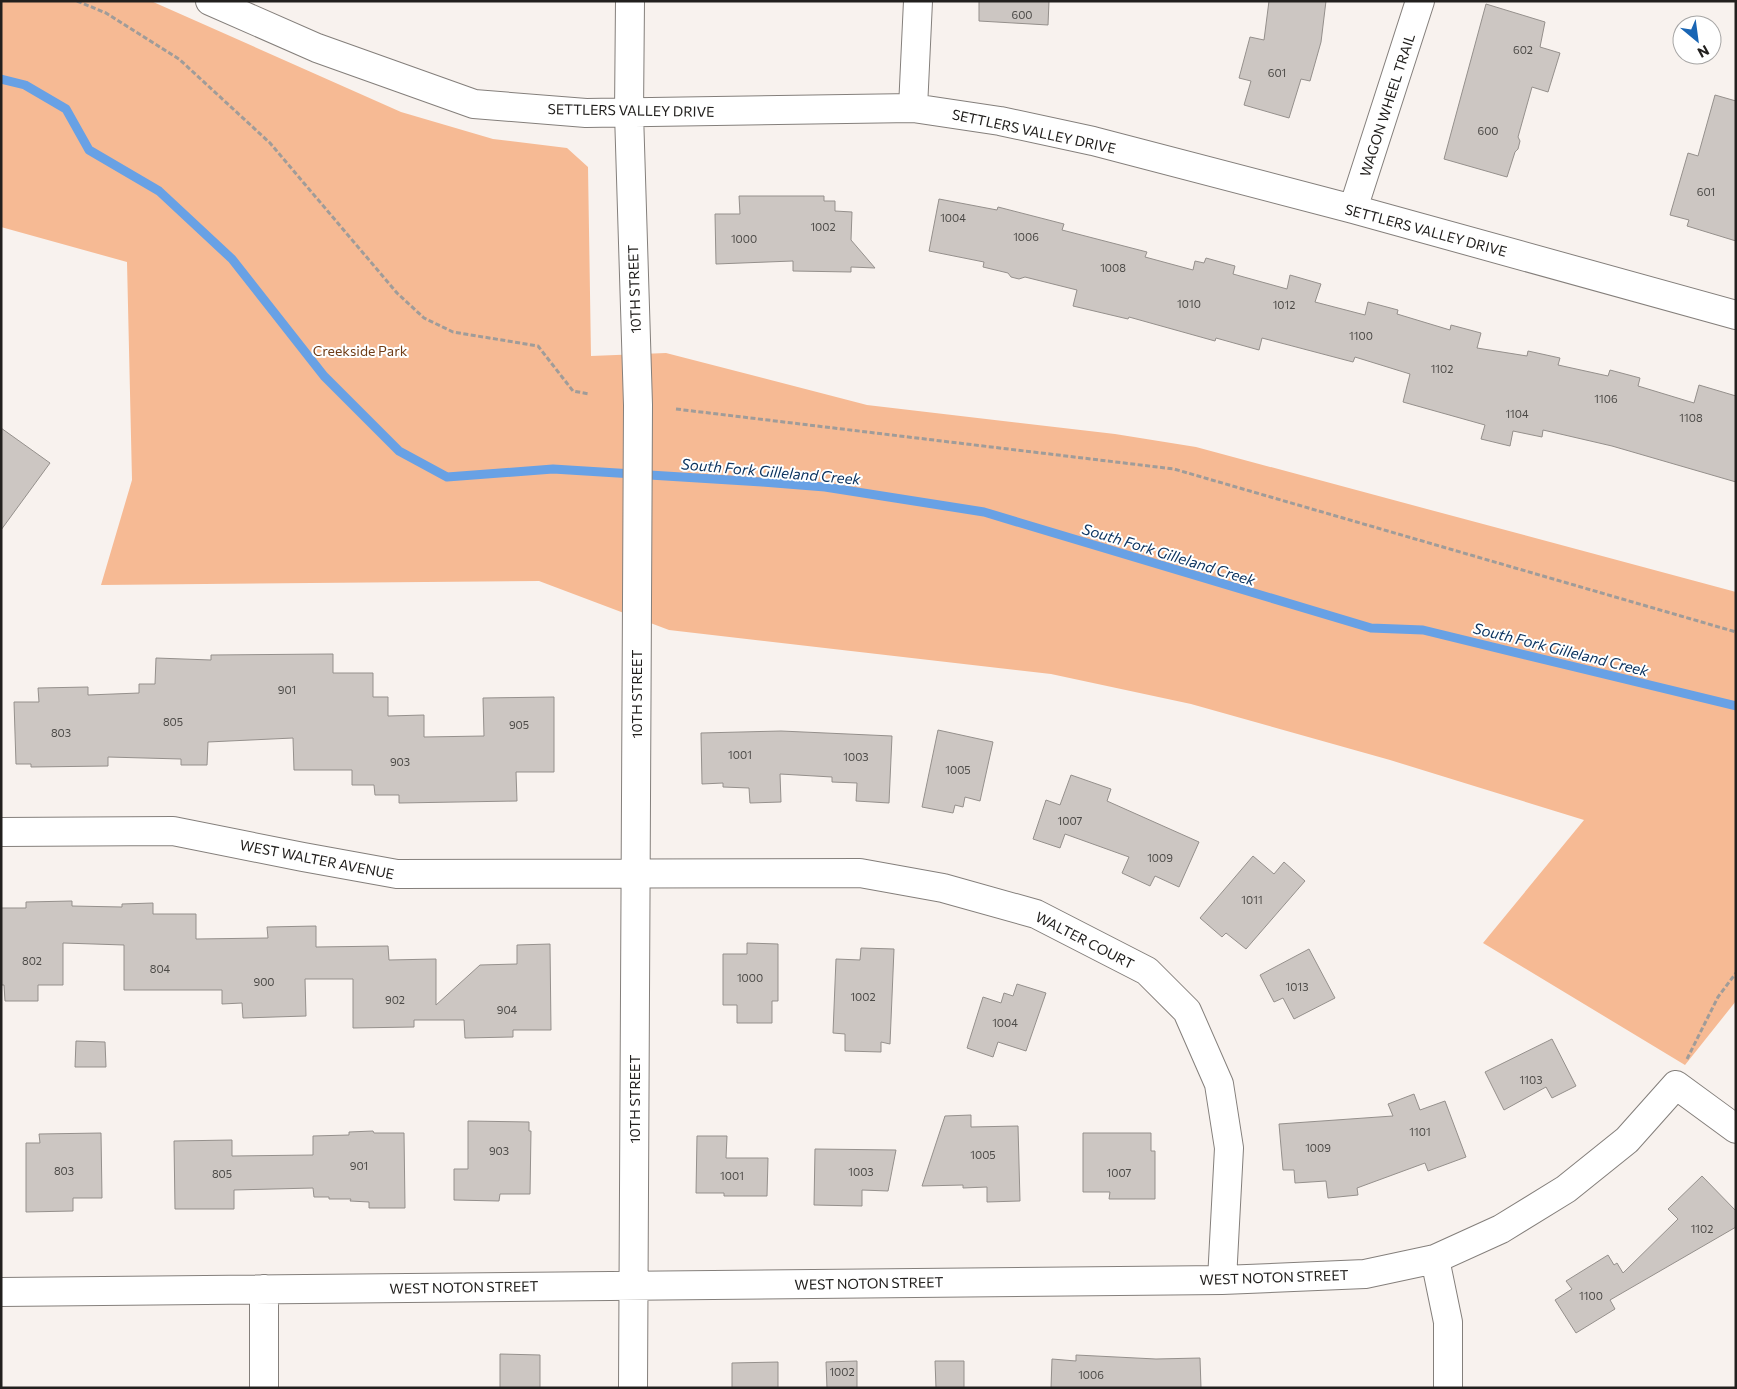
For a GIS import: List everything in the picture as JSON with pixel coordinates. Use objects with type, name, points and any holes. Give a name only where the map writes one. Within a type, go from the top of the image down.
[{"type":"street","name":"10TH STREET","points":[[630,1],[629,113],[638,416],[633,1388]]},
{"type":"street","points":[[913,108],[918,1]]},
{"type":"street","name":"WAGON WHEEL TRAIL","points":[[1353,209],[1420,1]]},
{"type":"street","name":"SETTLERS VALLEY DRIVE","points":[[222,4],[317,48],[474,104],[586,113],[913,108],[1000,121],[1093,141],[1353,209],[1736,316]]},
{"type":"street","name":"WEST WALTER AVENUE","points":[[1,832],[173,831],[397,874],[635,873]]},
{"type":"street","name":"WALTER COURT","points":[[635,873],[860,873],[943,888],[1036,914],[1147,971],[1187,1011],[1219,1084],[1229,1148],[1222,1280]]},
{"type":"street","points":[[1676,1085],[1736,1129]]},
{"type":"street","name":"WEST NOTON STREET","points":[[1,1292],[1222,1280],[1365,1274],[1435,1259],[1501,1229],[1566,1189],[1627,1140],[1676,1085]]},
{"type":"street","points":[[1435,1259],[1448,1322],[1448,1388]]},
{"type":"street","points":[[264,1289],[264,1388]]},
{"type":"path","points":[[77,1],[106,13],[180,59],[270,143],[397,294],[424,318],[453,332],[538,346],[573,391],[589,394]]},
{"type":"path","points":[[676,409],[1174,469],[1736,632]]},
{"type":"path","points":[[1676,1085],[1693,1045],[1718,997],[1736,973]]},
{"type":"green space","name":"Creekside Park","points":[[1,1],[151,1],[401,112],[493,139],[567,148],[588,167],[591,356],[666,353],[867,405],[1115,434],[1196,447],[1736,592],[1736,1001],[1685,1065],[1483,943],[1584,820],[1390,760],[1191,704],[1051,674],[669,630],[539,581],[101,585],[132,480],[127,262],[1,227]]},
{"type":"building","points":[[979,1],[1049,1],[1048,25],[979,21]]},
{"type":"building","points":[[1269,1],[1326,1],[1321,42],[1310,81],[1301,79],[1289,118],[1244,105],[1251,81],[1239,78],[1250,37],[1264,40]]},
{"type":"building","points":[[1486,4],[1545,22],[1540,47],[1560,53],[1548,92],[1532,87],[1518,137],[1520,141],[1518,149],[1515,152],[1507,177],[1444,159]]},
{"type":"building","points":[[1715,95],[1736,101],[1736,241],[1687,226],[1689,220],[1670,215],[1688,153],[1698,156]]},
{"type":"building","points":[[739,196],[824,196],[824,201],[835,201],[835,211],[852,212],[851,240],[875,268],[851,267],[851,272],[793,271],[793,261],[716,264],[715,214],[740,214]]},
{"type":"building","points":[[939,199],[997,210],[998,207],[1064,224],[1062,230],[1147,252],[1145,257],[1193,270],[1195,261],[1204,263],[1206,258],[1235,266],[1233,274],[1287,289],[1290,275],[1321,284],[1315,302],[1365,315],[1368,302],[1398,310],[1397,314],[1450,330],[1451,325],[1481,333],[1477,348],[1527,356],[1528,351],[1560,358],[1558,365],[1608,376],[1610,370],[1640,378],[1638,386],[1694,403],[1699,385],[1736,396],[1736,482],[1612,446],[1543,430],[1542,437],[1513,431],[1510,446],[1481,439],[1485,425],[1403,402],[1410,374],[1355,357],[1353,362],[1262,338],[1259,350],[1216,338],[1215,341],[1129,317],[1128,319],[1073,306],[1077,290],[1025,277],[1019,279],[1011,277],[1008,273],[983,267],[984,262],[929,251]]},
{"type":"building","points":[[1,428],[50,463],[1,530]]},
{"type":"building","points":[[333,654],[333,673],[373,673],[373,697],[388,697],[388,716],[424,715],[424,737],[484,736],[483,698],[554,697],[554,772],[516,772],[517,801],[399,803],[399,795],[375,795],[374,785],[352,785],[352,770],[294,770],[293,738],[208,742],[207,765],[181,765],[181,759],[108,757],[108,766],[31,767],[31,764],[16,764],[14,702],[39,702],[38,688],[88,687],[88,695],[139,693],[139,684],[155,684],[156,658],[211,660],[211,655]]},
{"type":"building","points":[[938,730],[993,742],[980,801],[965,797],[963,807],[955,805],[953,813],[922,807]]},
{"type":"building","points":[[781,731],[892,736],[889,803],[856,801],[857,783],[832,782],[832,777],[780,774],[781,802],[750,803],[749,788],[723,787],[723,783],[702,784],[701,733]]},
{"type":"building","points":[[1071,775],[1111,789],[1107,801],[1199,842],[1179,887],[1155,876],[1150,886],[1122,873],[1129,857],[1065,834],[1060,848],[1033,839],[1046,800],[1060,805]]},
{"type":"building","points":[[1253,856],[1274,874],[1284,862],[1305,881],[1246,949],[1226,933],[1222,937],[1200,918]]},
{"type":"building","points":[[72,901],[72,906],[122,907],[122,904],[153,903],[153,914],[196,914],[196,939],[268,938],[267,927],[316,926],[316,947],[388,946],[389,960],[436,959],[436,1005],[480,965],[517,964],[517,945],[550,944],[551,1030],[513,1030],[513,1037],[465,1038],[464,1020],[414,1020],[414,1027],[353,1028],[353,979],[305,979],[306,1016],[243,1018],[242,1003],[222,1004],[222,990],[124,990],[124,945],[63,943],[63,985],[38,985],[38,1001],[5,1001],[4,985],[1,985],[1,908],[26,908],[26,902]]},
{"type":"building","points":[[747,943],[778,944],[778,1001],[772,1001],[772,1023],[737,1023],[737,1005],[723,1005],[723,954],[747,954]]},
{"type":"building","points":[[861,948],[894,949],[890,1044],[881,1042],[881,1052],[845,1051],[845,1034],[833,1033],[836,959],[860,960]]},
{"type":"building","points":[[1309,949],[1335,998],[1294,1019],[1283,998],[1274,1002],[1260,975]]},
{"type":"building","points":[[1017,984],[1046,993],[1026,1051],[998,1042],[993,1057],[967,1048],[983,997],[1001,1003],[1004,993],[1013,996]]},
{"type":"building","points":[[1552,1039],[1576,1086],[1552,1098],[1546,1087],[1504,1110],[1485,1072]]},
{"type":"building","points":[[76,1041],[105,1042],[106,1067],[75,1067]]},
{"type":"building","points":[[1414,1094],[1420,1110],[1445,1101],[1466,1157],[1428,1171],[1425,1163],[1357,1188],[1358,1195],[1328,1198],[1326,1181],[1295,1183],[1294,1170],[1283,1170],[1279,1124],[1393,1116],[1388,1104]]},
{"type":"building","points":[[971,1115],[971,1127],[1018,1126],[1020,1201],[987,1202],[987,1187],[963,1188],[963,1185],[922,1186],[945,1116]]},
{"type":"building","points":[[468,1121],[529,1122],[529,1131],[531,1131],[530,1194],[500,1194],[499,1201],[454,1200],[454,1169],[468,1169]]},
{"type":"building","points":[[373,1131],[374,1133],[404,1133],[405,1208],[369,1208],[369,1202],[314,1197],[313,1188],[234,1190],[234,1209],[175,1209],[174,1141],[232,1140],[232,1156],[313,1155],[313,1136],[349,1135],[349,1132]]},
{"type":"building","points":[[101,1133],[102,1198],[73,1198],[73,1211],[26,1212],[26,1143],[40,1143],[39,1134]]},
{"type":"building","points":[[1083,1133],[1151,1133],[1151,1151],[1155,1151],[1155,1199],[1109,1199],[1110,1192],[1083,1192]]},
{"type":"building","points":[[697,1136],[727,1136],[726,1158],[768,1158],[767,1196],[724,1196],[724,1193],[696,1193]]},
{"type":"building","points":[[815,1149],[896,1150],[888,1191],[862,1190],[862,1206],[814,1205]]},
{"type":"building","points":[[1702,1176],[1736,1211],[1736,1227],[1610,1300],[1615,1309],[1576,1333],[1555,1300],[1572,1289],[1566,1281],[1608,1255],[1614,1265],[1617,1263],[1623,1273],[1678,1219],[1668,1209]]},
{"type":"building","points":[[500,1354],[540,1355],[540,1388],[500,1388]]},
{"type":"building","points":[[1076,1355],[1156,1359],[1200,1358],[1201,1388],[1051,1388],[1052,1359],[1076,1361]]},
{"type":"building","points":[[857,1361],[857,1388],[827,1388],[826,1362]]},
{"type":"building","points":[[935,1361],[964,1361],[964,1388],[936,1388]]},
{"type":"building","points":[[778,1362],[778,1388],[732,1388],[732,1363]]},
{"type":"waterway","name":"South Fork Gilleland Creek","points":[[1,79],[25,85],[66,109],[89,150],[159,191],[232,259],[324,376],[399,451],[447,477],[553,469],[762,482],[825,487],[984,512],[1371,628],[1423,630],[1736,706]]}]
